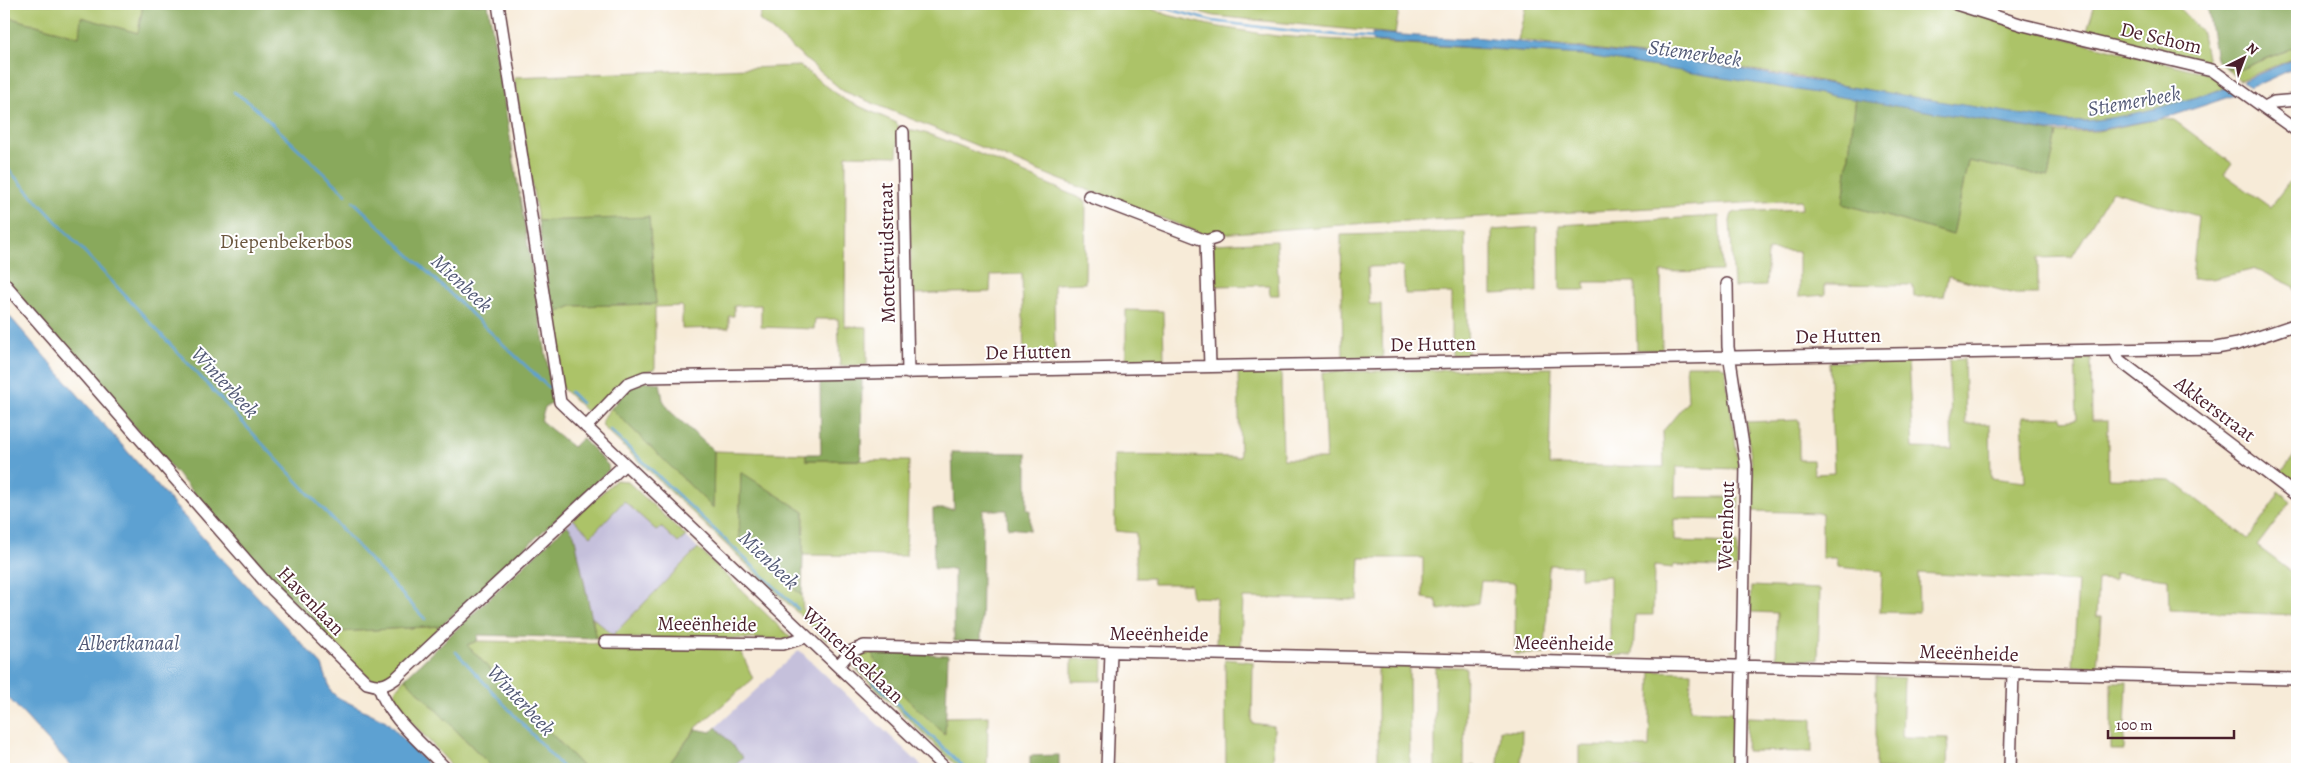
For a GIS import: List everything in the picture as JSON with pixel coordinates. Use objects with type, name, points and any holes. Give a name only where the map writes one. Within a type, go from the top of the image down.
[{"type":"street","name":"Winterbeeklaan","points":[[498,4],[560,402],[946,769]]},
{"type":"street","name":"De Schom","points":[[1956,4],[2023,25],[2212,70],[2266,107]]},
{"type":"street","points":[[2297,100],[2274,102],[2266,107],[2297,131]]},
{"type":"street","name":"Mottekruidstraat","points":[[903,132],[908,374]]},
{"type":"street","points":[[1089,196],[1211,240],[1210,366]]},
{"type":"street","name":"Havenlaan","points":[[4,283],[267,584],[366,683],[379,687]]},
{"type":"street","name":"Weienhout","points":[[1727,284],[1730,356],[1746,465],[1740,769]]},
{"type":"street","name":"De Hutten","points":[[586,427],[627,384],[645,377],[908,374],[1210,366],[2216,348],[2238,344],[2297,324]]},
{"type":"street","name":"Akkerstraat","points":[[2114,350],[2119,360],[2297,496]]},
{"type":"street","points":[[446,769],[392,712],[382,699],[379,687],[386,685],[396,678],[624,464]]},
{"type":"street","name":"Meeënheide","points":[[605,642],[783,644],[806,637]]},
{"type":"street","name":"Meeënheide","points":[[838,666],[850,652],[864,646],[2297,679]]},
{"type":"street","points":[[1107,769],[1110,652]]},
{"type":"street","points":[[2010,769],[2013,673]]},
{"type":"shaded area","points":[[616,480],[627,481],[698,548],[613,635],[592,617],[574,534],[567,525]]},
{"type":"shaded area","points":[[799,650],[925,769],[730,769],[743,757],[716,727]]},
{"type":"green space","points":[[4,4],[143,4],[138,33],[82,18],[80,37],[4,16]]},
{"type":"green space","name":"Diepenbekerbos","points":[[143,4],[488,4],[554,403],[545,407],[541,421],[573,447],[582,438],[608,465],[609,470],[441,626],[323,633],[272,581],[4,279],[4,16],[79,37],[81,17],[138,33]]},
{"type":"green space","points":[[764,4],[1138,4],[1168,15],[1213,26],[1276,36],[1585,55],[1856,97],[1843,204],[1953,235],[1968,161],[2048,177],[2057,133],[2098,131],[2159,119],[2174,120],[2232,163],[2224,174],[2270,207],[2297,172],[2297,297],[2293,286],[2256,269],[2212,279],[2192,279],[2198,216],[2112,191],[2072,257],[2038,258],[2038,294],[2015,294],[1948,276],[1944,296],[1914,297],[1913,285],[1825,284],[1825,295],[1799,297],[1799,252],[1768,250],[1766,286],[1734,287],[1730,220],[1732,214],[1736,212],[1802,209],[1801,200],[1369,223],[1206,235],[1056,178],[843,91],[759,20]]},
{"type":"green space","points":[[1171,4],[1400,4],[1395,34],[1214,16]]},
{"type":"green space","points":[[1526,4],[1942,4],[2016,26],[2210,74],[2225,87],[2181,106],[2102,122],[2037,120],[1936,104],[1805,78],[1700,62],[1518,40]]},
{"type":"green space","points":[[2095,4],[2175,4],[2201,31],[2209,65],[2086,33]]},
{"type":"green space","points":[[2207,4],[2284,4],[2297,8],[2297,46],[2241,69],[2226,69],[2216,59]]},
{"type":"green space","points":[[2297,46],[2297,57],[2240,80],[2226,69],[2241,69]]},
{"type":"green space","points":[[800,66],[845,100],[895,122],[899,126],[897,156],[846,155],[845,326],[867,327],[867,365],[840,366],[838,319],[815,319],[814,329],[761,327],[761,305],[734,306],[734,316],[729,316],[729,328],[682,329],[682,306],[655,307],[655,369],[628,376],[598,408],[586,411],[561,387],[552,315],[572,306],[656,304],[649,218],[538,221],[514,77]]},
{"type":"green space","points":[[1856,97],[2057,133],[2048,177],[1968,161],[1953,235],[1843,204]]},
{"type":"green space","points":[[909,130],[940,138],[966,148],[1086,201],[1085,283],[1054,284],[1055,362],[1024,364],[1022,274],[991,275],[990,292],[911,294]]},
{"type":"green space","points":[[1719,216],[1722,271],[1661,272],[1662,350],[1637,350],[1635,282],[1585,282],[1585,290],[1560,290],[1559,225]]},
{"type":"green space","points":[[649,217],[656,304],[572,306],[552,315],[538,221]]},
{"type":"green space","points":[[1537,227],[1537,292],[1492,294],[1492,230]]},
{"type":"green space","points":[[1465,232],[1468,356],[1452,356],[1452,293],[1405,294],[1403,266],[1368,267],[1369,304],[1381,304],[1383,358],[1343,358],[1341,235]]},
{"type":"green space","points":[[1276,241],[1279,295],[1270,295],[1269,285],[1214,286],[1213,244]]},
{"type":"green space","points":[[1126,310],[1163,311],[1164,360],[1126,362]]},
{"type":"green space","points":[[2091,357],[2092,421],[2108,421],[2108,478],[2171,480],[2248,539],[2277,498],[2278,491],[2291,501],[2257,546],[2297,576],[2297,615],[2169,610],[2168,579],[2115,573],[2114,580],[2098,579],[2096,617],[2101,617],[2097,667],[2073,666],[2078,582],[1918,573],[1919,613],[1880,612],[1882,571],[1837,567],[1836,558],[1822,558],[1822,513],[1752,511],[1753,472],[1746,422],[1799,420],[1799,460],[1813,460],[1814,474],[1834,473],[1829,362],[1908,360],[1913,448],[1952,449],[1949,360],[1964,359],[1966,424],[1990,424],[1991,478],[2025,482],[2022,417],[2062,417],[2063,421],[2077,419],[2075,358]]},
{"type":"green space","points":[[1686,365],[1720,365],[1725,368],[1739,469],[1676,467],[1675,497],[1739,497],[1737,520],[1674,519],[1674,541],[1737,543],[1737,568],[1673,565],[1673,568],[1654,566],[1653,615],[1635,615],[1633,655],[1610,656],[1610,576],[1580,578],[1580,566],[1549,565],[1545,654],[1515,654],[1515,583],[1481,581],[1478,603],[1439,610],[1436,600],[1423,598],[1423,558],[1360,558],[1358,600],[1243,598],[1241,647],[1216,647],[1217,598],[1192,597],[1190,584],[1153,584],[1152,578],[1136,578],[1136,533],[1115,531],[1114,455],[1240,457],[1238,371],[1281,372],[1283,459],[1326,459],[1322,372],[1552,368],[1549,465],[1664,467],[1663,431],[1688,401]]},
{"type":"green space","points":[[862,379],[861,460],[806,460],[806,454],[821,454],[820,381]]},
{"type":"green space","points":[[644,381],[660,383],[663,400],[671,412],[714,451],[713,508],[611,408],[628,389]]},
{"type":"green space","points":[[611,408],[713,507],[714,451],[806,454],[806,460],[909,461],[906,556],[803,555],[804,512],[741,473],[739,537],[802,596],[803,609],[833,639],[826,640],[603,427],[602,420]]},
{"type":"green space","points":[[952,452],[1027,453],[1027,510],[1030,510],[1030,530],[1008,528],[1007,510],[983,510],[981,642],[954,641],[954,569],[934,569],[933,509],[954,509]]},
{"type":"green space","points":[[2297,452],[2297,486],[2280,474]]},
{"type":"green space","points":[[741,472],[804,512],[802,596],[739,537]]},
{"type":"green space","points":[[616,480],[627,481],[686,536],[678,543],[661,527],[657,531],[624,501],[591,536],[573,519]]},
{"type":"green space","points":[[567,525],[574,534],[596,638],[478,635],[477,641],[467,645],[585,769],[494,769],[405,678]]},
{"type":"green space","points":[[698,548],[792,639],[596,638],[592,617],[613,635]]},
{"type":"green space","points":[[1751,586],[1820,589],[1818,660],[1776,658],[1777,613],[1750,612]]},
{"type":"green space","points":[[441,626],[402,665],[380,680],[372,679],[366,675],[323,633]]},
{"type":"green space","points":[[477,641],[739,646],[753,679],[697,727],[665,769],[585,769],[467,645]]},
{"type":"green space","points":[[860,650],[873,651],[873,654],[944,734],[945,717],[988,716],[987,769],[960,769],[852,665],[852,658]]},
{"type":"green space","points":[[873,651],[948,655],[945,734],[891,682],[875,660]]},
{"type":"green space","points":[[1072,659],[1103,659],[1102,681],[1072,681]]},
{"type":"green space","points":[[1225,659],[1253,662],[1252,723],[1274,726],[1273,769],[1226,769]]},
{"type":"green space","points":[[1378,666],[1409,666],[1410,769],[1378,769]]},
{"type":"green space","points":[[1435,667],[1466,667],[1464,766],[1475,766],[1475,769],[1435,769]]},
{"type":"green space","points":[[1651,671],[1691,672],[1690,710],[1733,712],[1732,769],[1579,769],[1579,746],[1649,747]]},
{"type":"green space","points":[[1876,676],[1904,678],[1902,737],[1948,738],[1947,769],[1876,769]]},
{"type":"green space","points":[[405,678],[494,769],[455,769],[393,702],[395,690]]},
{"type":"green space","points":[[2111,682],[2127,682],[2124,750],[2111,750]]},
{"type":"green space","points":[[1747,717],[1812,719],[1812,752],[1746,751]]},
{"type":"green space","points":[[716,727],[743,757],[730,769],[665,769],[696,729],[711,732]]},
{"type":"green space","points":[[1500,730],[1522,731],[1521,765],[1498,766]]},
{"type":"green space","points":[[1059,755],[1059,769],[1030,769],[1030,756]]},
{"type":"green space","points":[[1115,765],[1205,767],[1205,769],[1115,769]]},
{"type":"water","points":[[1372,33],[1462,39],[1474,37],[1682,60],[2069,122],[2129,115],[2226,88],[2235,95],[2169,117],[2098,130],[2049,131],[1582,55],[1373,41]]},
{"type":"water","points":[[2297,58],[2297,67],[2250,88],[2242,81]]},
{"type":"water","name":"Albertkanaal","points":[[4,310],[210,546],[322,665],[331,691],[337,697],[386,721],[432,769],[74,769],[4,693]]},
{"type":"waterway","name":"Stiemerbeek","points":[[1150,4],[1212,21],[1301,32],[1375,38]]},
{"type":"waterway","name":"Mienbeek","points":[[234,92],[250,103],[346,194]]},
{"type":"waterway","name":"Winterbeek","points":[[4,165],[425,619]]},
{"type":"waterway","name":"Mienbeek","points":[[353,201],[548,387],[551,387]]},
{"type":"waterway","name":"Mienbeek","points":[[570,392],[581,403]]},
{"type":"waterway","name":"Mienbeek","points":[[610,430],[798,609]]},
{"type":"waterway","name":"Winterbeek","points":[[456,652],[564,769]]},
{"type":"waterway","name":"Mienbeek","points":[[855,664],[966,769]]}]
